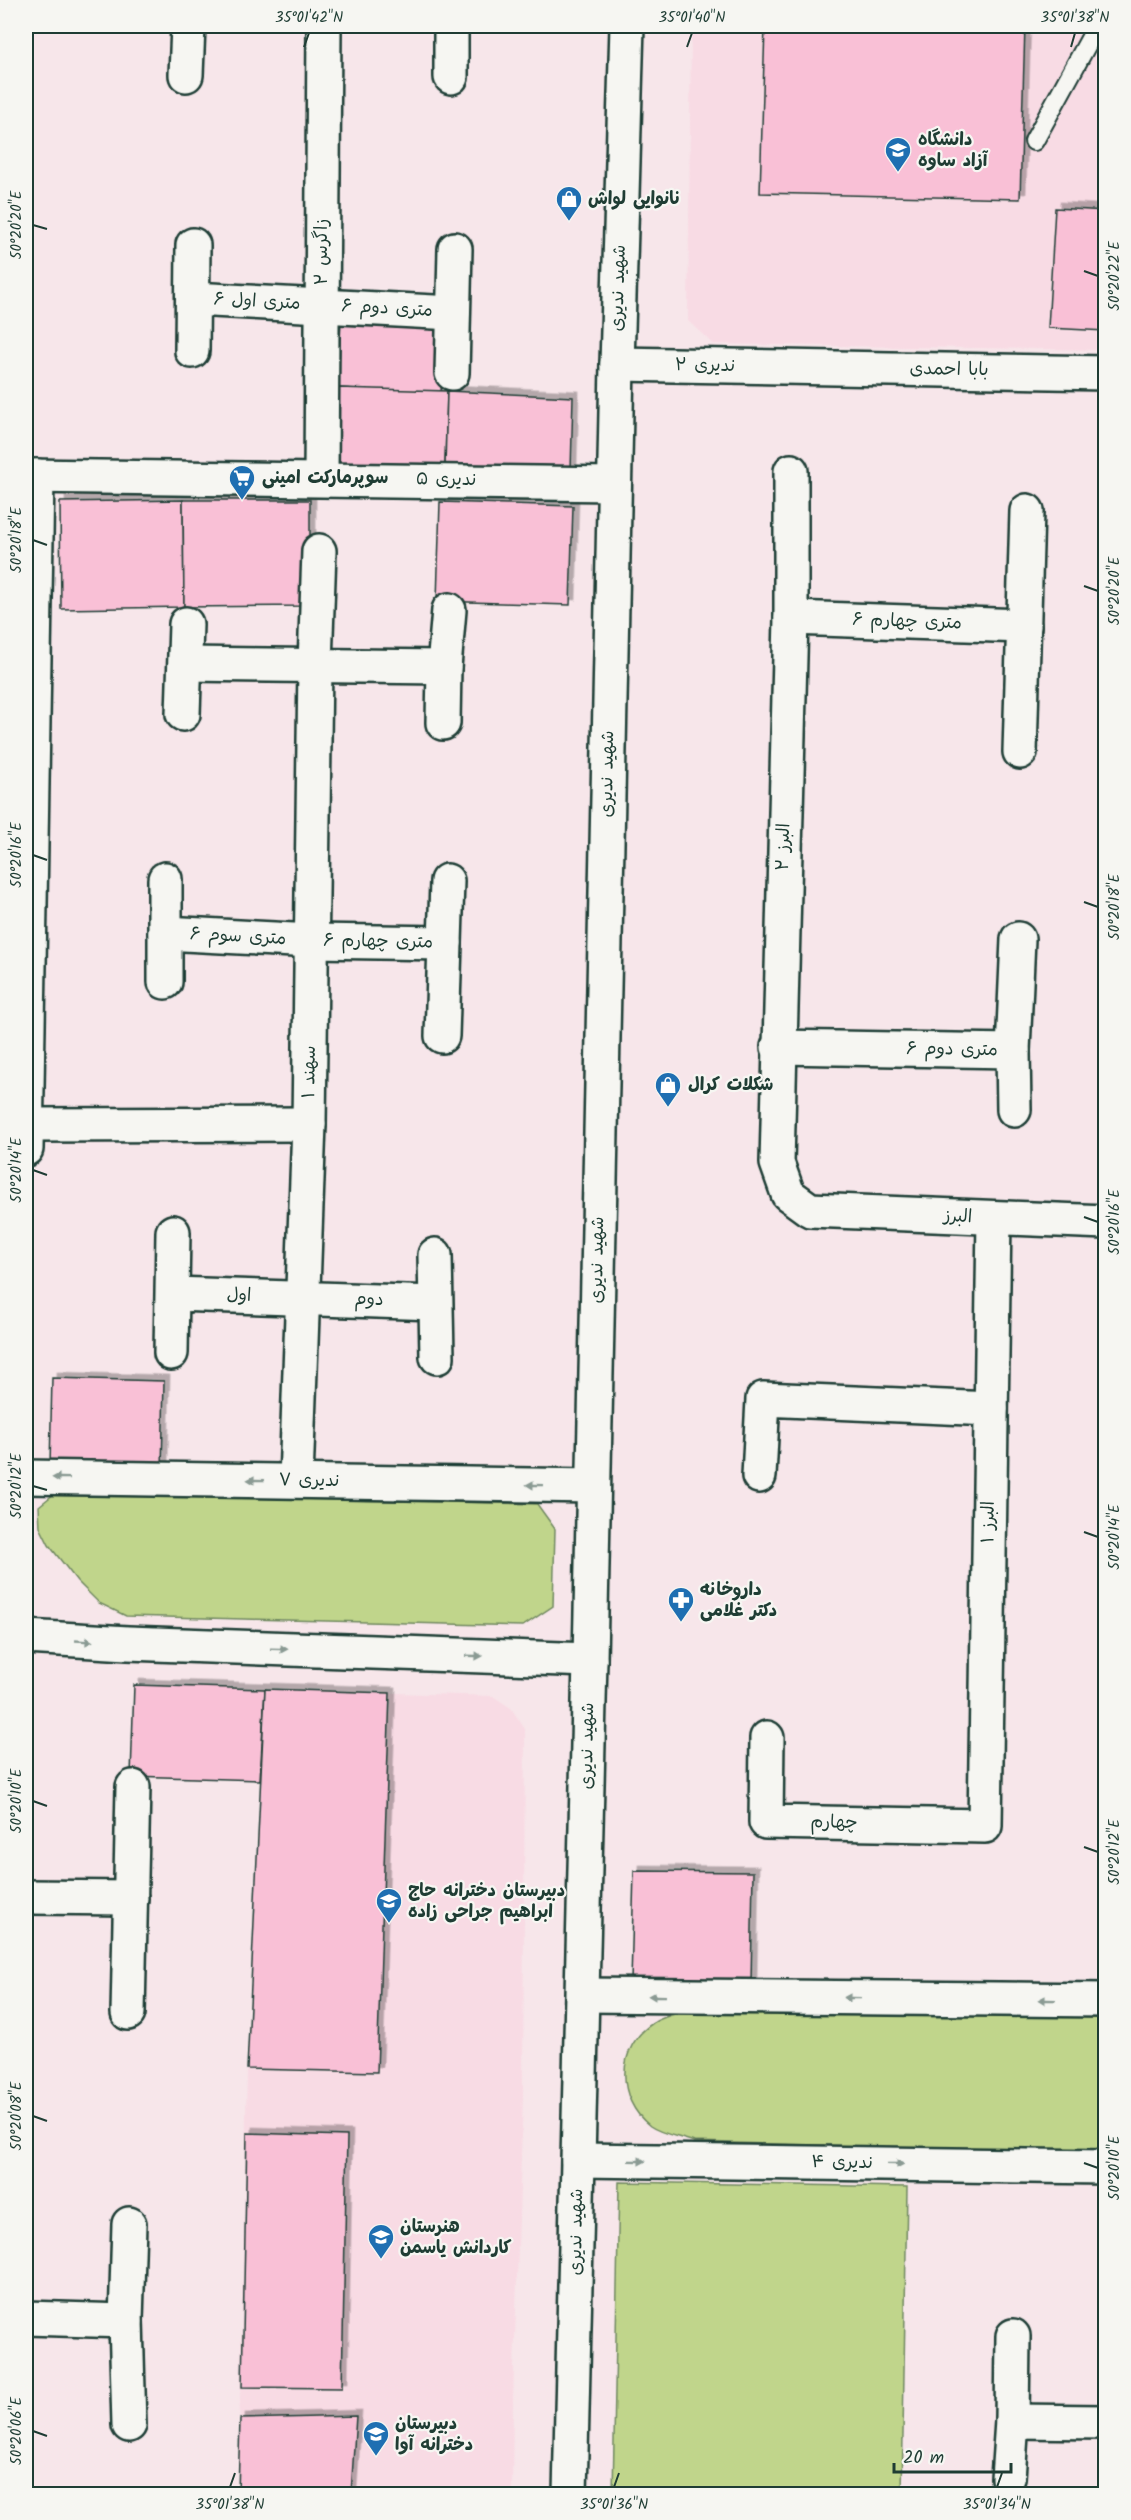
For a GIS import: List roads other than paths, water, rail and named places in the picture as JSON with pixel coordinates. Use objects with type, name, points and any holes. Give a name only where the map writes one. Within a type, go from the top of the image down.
[{"type":"street","points":[[186,75],[188,26]]},
{"type":"street","name":"زاگرس ۲","points":[[321,478],[324,26]]},
{"type":"street","points":[[451,26],[451,77]]},
{"type":"street","name":"شهید ندیری","points":[[570,2494],[583,1995],[614,484],[627,26]]},
{"type":"street","points":[[192,351],[193,245]]},
{"type":"street","points":[[452,373],[455,249]]},
{"type":"street","name":"۶ متری اول","points":[[193,299],[322,305]]},
{"type":"street","name":"۶ متری دوم","points":[[322,305],[453,313]]},
{"type":"street","name":"ندیری ۲","points":[[617,364],[793,368]]},
{"type":"street","name":"بابا احمدی","points":[[793,368],[1106,373]]},
{"type":"street","name":"البرز ۲","points":[[791,471],[791,618],[778,1047],[777,1163],[788,1194],[810,1210]]},
{"type":"street","points":[[31,476],[26,1137],[309,1124]]},
{"type":"street","name":"ندیری ۵","points":[[31,476],[321,478],[614,484]]},
{"type":"street","points":[[1020,752],[1027,511]]},
{"type":"street","name":"سهند ۱","points":[[296,1480],[309,1124],[315,664],[319,551]]},
{"type":"street","points":[[443,723],[444,667],[449,610]]},
{"type":"street","name":"۶ متری چهارم","points":[[791,618],[1024,626]]},
{"type":"street","points":[[183,714],[186,624]]},
{"type":"street","points":[[186,664],[444,667]]},
{"type":"street","points":[[165,879],[165,982]]},
{"type":"street","points":[[442,1036],[447,881]]},
{"type":"street","name":"۶ متری سوم","points":[[165,933],[312,941]]},
{"type":"street","name":"۶ متری دوم","points":[[778,1047],[1013,1051],[1018,939]]},
{"type":"street","name":"۶ متری چهارم","points":[[312,941],[445,943]]},
{"type":"street","points":[[1013,1051],[1014,1110]]},
{"type":"street","name":"البرز","points":[[810,1210],[1106,1222]]},
{"type":"street","name":"البرز ۱","points":[[985,1826],[994,1218]]},
{"type":"street","points":[[171,1353],[174,1294],[173,1232]]},
{"type":"street","points":[[435,1255],[437,1357]]},
{"type":"street","name":"اول","points":[[174,1294],[304,1298]]},
{"type":"street","name":"دوم","points":[[304,1298],[435,1303]]},
{"type":"street","points":[[759,1476],[763,1399],[991,1409]]},
{"type":"street","name":"ندیری ۷","points":[[26,1477],[593,1486]]},
{"type":"street","points":[[26,1637],[128,1643],[590,1660]]},
{"type":"street","name":"چهارم","points":[[767,1738],[766,1822],[985,1826]]},
{"type":"street","points":[[128,2013],[133,1787]]},
{"type":"street","points":[[26,1897],[130,1898]]},
{"type":"street","points":[[583,1995],[1106,2000]]},
{"type":"street","name":"ندیری ۴","points":[[578,2160],[1106,2167]]},
{"type":"street","points":[[129,2224],[126,2321],[129,2425]]},
{"type":"street","points":[[26,2318],[126,2321]]},
{"type":"street","points":[[1008,2478],[1012,2421],[1013,2336]]},
{"type":"street","points":[[1012,2421],[1106,2422]]},
{"type":"lane","points":[[1034,141],[1097,26]]},
{"type":"place","name":"دانشگاه آزاد ساوه","points":[[898,173]]},
{"type":"place","name":"نانوایی لواش","points":[[569,222]]},
{"type":"place","name":"سوپرمارکت امینی","points":[[242,501]]},
{"type":"place","name":"شکلات کرال","points":[[668,1108]]},
{"type":"place","name":"داروخانه دکتر غلامی","points":[[681,1623]]},
{"type":"place","name":"دبیرستان دخترانه حاج ابراهیم جراحی زاده","points":[[389,1924]]},
{"type":"place","name":"هنرستان کاردانش یاسمن","points":[[381,2260]]},
{"type":"place","name":"دبیرستان دخترانه آوا","points":[[376,2457]]}]
